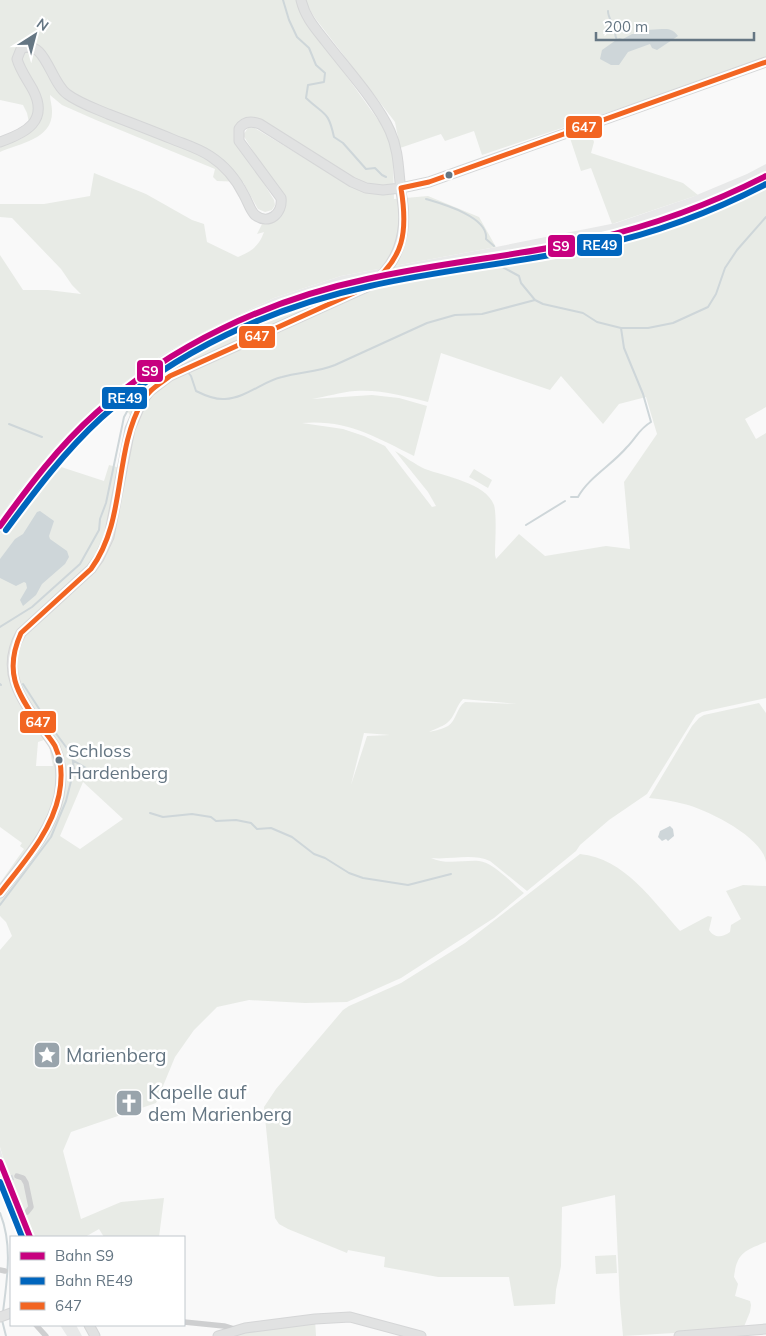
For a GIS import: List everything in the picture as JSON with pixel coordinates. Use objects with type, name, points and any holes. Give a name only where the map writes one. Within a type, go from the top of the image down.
[{"type":"main road","points":[[0,893],[47,829],[54,813],[61,781],[60,760],[54,745],[19,696],[10,672],[15,642],[21,633],[81,578],[99,558],[109,537],[130,429],[142,401],[160,383],[179,372],[367,288],[386,272],[399,248],[405,226],[396,148],[384,119],[308,18],[300,0]]},
{"type":"main road","points":[[0,142],[20,135],[32,126],[37,116],[37,99],[17,59],[21,49],[30,46],[39,50],[55,81],[70,96],[95,109],[184,144],[209,156],[229,173],[239,186],[254,213],[263,219],[268,219],[278,214],[281,198],[239,141],[239,129],[247,122],[260,124],[352,182],[375,190],[401,188],[435,179],[766,62]]},
{"type":"main road","points":[[218,1336],[237,1330],[315,1319],[350,1317],[421,1336]]},
{"type":"main road","points":[[679,1336],[766,1329]]},
{"type":"street","points":[[17,1176],[26,1183],[30,1207],[26,1212]]},
{"type":"street","points":[[185,1322],[224,1326],[237,1330]]},
{"type":"street","points":[[37,1326],[46,1336]]},
{"type":"shaded area","points":[[0,0],[296,0],[302,14],[386,131],[393,155],[394,199],[428,196],[479,217],[496,247],[341,276],[274,298],[215,326],[165,353],[112,391],[58,443],[19,490],[0,517],[0,255],[23,290],[48,290],[81,294],[61,269],[12,218],[0,217],[0,204],[44,204],[90,196],[94,173],[146,194],[192,220],[204,224],[207,242],[238,257],[251,250],[257,244],[264,232],[257,234],[262,224],[272,222],[285,202],[243,135],[248,128],[253,127],[331,174],[329,163],[262,121],[251,117],[240,121],[234,132],[236,145],[252,164],[274,200],[275,205],[272,210],[265,212],[258,209],[243,182],[217,181],[213,177],[215,169],[62,105],[50,95],[51,120],[42,134],[0,152],[0,146],[21,139],[31,132],[27,113],[23,105],[0,100]]},
{"type":"shaded area","points":[[300,0],[766,0],[766,57],[704,80],[482,155],[474,131],[445,141],[441,134],[400,148],[395,122],[307,5]]},
{"type":"shaded area","points":[[646,30],[671,30],[678,36],[657,50],[652,48],[650,44],[628,52],[619,65],[611,65],[600,59],[602,50],[619,38],[623,39]]},
{"type":"shaded area","points":[[589,128],[594,142],[591,153],[683,183],[698,195],[612,224],[591,168],[581,171],[569,135]]},
{"type":"shaded area","points":[[766,164],[766,182],[697,213],[623,241],[497,261],[384,288],[367,283],[318,295],[195,345],[148,378],[81,431],[52,464],[29,498],[0,534],[0,517],[19,490],[58,443],[112,391],[165,353],[215,326],[274,298],[341,276],[616,223],[692,197]]},
{"type":"shaded area","points":[[766,182],[766,407],[745,419],[756,439],[766,433],[766,698],[696,715],[647,794],[609,820],[580,845],[576,851],[527,891],[490,861],[476,857],[431,858],[448,862],[485,862],[509,879],[524,893],[494,918],[401,978],[347,1002],[305,1003],[249,1000],[217,1007],[194,1030],[175,1057],[156,1103],[71,1132],[63,1151],[81,1219],[121,1202],[164,1198],[159,1236],[103,1236],[99,1229],[87,1236],[34,1236],[8,1174],[0,1147],[0,950],[12,936],[6,922],[0,916],[0,883],[24,849],[20,846],[22,843],[0,827],[0,534],[29,498],[52,464],[104,481],[109,465],[128,470],[133,430],[131,417],[120,399],[195,345],[318,295],[367,283],[384,288],[497,261],[623,241],[697,213]],"holes":[[[441,353],[550,390],[561,376],[603,424],[619,404],[646,397],[657,434],[624,482],[630,549],[606,546],[545,556],[519,534],[496,559],[494,505],[490,497],[483,491],[464,481],[425,469],[395,451],[428,492],[436,506],[432,507],[385,446],[343,429],[302,423],[318,422],[347,427],[373,436],[414,456],[427,406],[399,398],[372,395],[312,399],[344,392],[374,391],[428,402]],[[463,699],[517,704],[465,702],[448,726],[429,732],[450,721]],[[364,733],[390,735],[367,736],[351,785]],[[44,740],[49,746],[53,766],[36,766],[38,742]],[[83,782],[123,819],[80,849],[60,836]]]},
{"type":"shaded area","points":[[474,469],[492,480],[488,488],[469,477]]},
{"type":"shaded area","points":[[40,511],[54,521],[49,536],[50,539],[67,551],[69,557],[65,564],[42,584],[36,595],[23,606],[20,600],[27,588],[26,583],[24,582],[16,586],[0,578],[0,559],[15,539],[23,534],[37,512]]},
{"type":"shaded area","points":[[759,703],[766,713],[766,862],[763,853],[755,843],[745,834],[719,818],[684,804],[649,798],[692,726],[699,718],[704,715]]},
{"type":"shaded area","points":[[670,826],[673,829],[674,836],[668,841],[666,839],[662,841],[658,837],[660,831]]},
{"type":"shaded area","points":[[580,854],[596,857],[624,872],[648,895],[680,931],[708,916],[712,917],[709,930],[711,933],[719,936],[727,934],[730,932],[731,925],[741,919],[726,891],[743,885],[766,886],[766,1242],[747,1250],[740,1257],[735,1269],[734,1277],[738,1284],[735,1296],[750,1301],[751,1305],[743,1329],[623,1336],[615,1195],[562,1207],[561,1266],[555,1304],[514,1306],[509,1277],[438,1277],[384,1267],[385,1257],[348,1250],[347,1253],[288,1229],[279,1224],[275,1218],[264,1107],[276,1089],[343,1010],[401,983],[465,943]]},
{"type":"shaded area","points":[[0,1148],[8,1174],[34,1236],[19,1236],[0,1193]]},
{"type":"shaded area","points":[[616,1255],[617,1273],[596,1274],[595,1256]]},
{"type":"shaded area","points":[[315,1319],[316,1336],[225,1336]]},
{"type":"shaded area","points":[[61,1326],[77,1326],[82,1336],[67,1336]]},
{"type":"waterway","points":[[283,0],[297,37],[309,48],[316,65],[325,73],[324,82],[308,85],[306,98],[325,114],[330,122],[334,137],[343,143],[366,169],[375,168],[386,177]]},
{"type":"waterway","points":[[608,11],[617,40]]},
{"type":"waterway","points":[[426,199],[453,208],[473,218],[485,231],[486,239],[494,246]]},
{"type":"waterway","points":[[187,371],[191,376],[196,391],[217,399],[233,398],[275,379],[335,365],[427,323],[455,315],[482,314],[535,300],[543,304],[583,313],[597,322],[621,328],[648,328],[673,323],[708,307],[716,294],[725,268],[737,250],[766,217]]},
{"type":"waterway","points":[[497,264],[519,276],[521,283],[535,300]]},
{"type":"waterway","points":[[571,497],[578,497],[588,483],[651,422],[643,394],[624,348],[621,328]]},
{"type":"waterway","points":[[0,627],[32,607],[80,564],[99,530],[124,417],[140,388],[175,362],[182,364],[184,367]]},
{"type":"waterway","points":[[9,424],[42,437]]},
{"type":"waterway","points":[[526,525],[565,501]]},
{"type":"waterway","points":[[0,905],[51,837],[66,801],[74,769],[72,755],[23,684]]},
{"type":"waterway","points":[[74,761],[98,775]]},
{"type":"waterway","points":[[150,813],[163,817],[192,814],[211,817],[216,821],[236,820],[251,823],[257,829],[271,828],[292,837],[314,854],[325,858],[349,873],[363,878],[408,885],[451,874]]},
{"type":"waterway","points":[[0,1213],[7,1237],[8,1250],[3,1312]]},
{"type":"waterway","points":[[2,1320],[6,1336]]},
{"type":"tunnel","points":[[0,1182],[17,1176]]},
{"type":"rail line","name":"S9","points":[[0,526],[33,481],[96,413],[156,366],[222,328],[293,299],[367,279],[566,245],[638,227],[682,213],[766,176]]},
{"type":"rail line","name":"RE49","points":[[6,530],[63,458],[101,418],[130,394],[160,372],[193,352],[261,319],[333,295],[370,286],[568,252],[618,241],[661,228],[725,204],[766,184]]},
{"type":"rail line","name":"S9","points":[[0,1162],[30,1236]]},
{"type":"rail line","name":"RE49","points":[[0,1182],[22,1236]]},
{"type":"transit line","name":"647","points":[[401,188],[429,182],[766,62]]},
{"type":"transit line","name":"647","points":[[0,893],[43,835],[55,809],[61,783],[61,770],[55,746],[24,702],[15,681],[13,659],[16,647],[21,633],[91,569],[102,550],[115,508],[127,443],[133,422],[142,402],[151,391],[170,376],[367,287],[389,266],[401,243],[404,218],[401,188]]},
{"type":"place","name":"Schloss Hardenberg","points":[[59,760]]},
{"type":"place","name":"Marienberg","points":[[47,1055]]},
{"type":"place","name":"Kapelle auf dem Marienberg","points":[[129,1103]]}]
